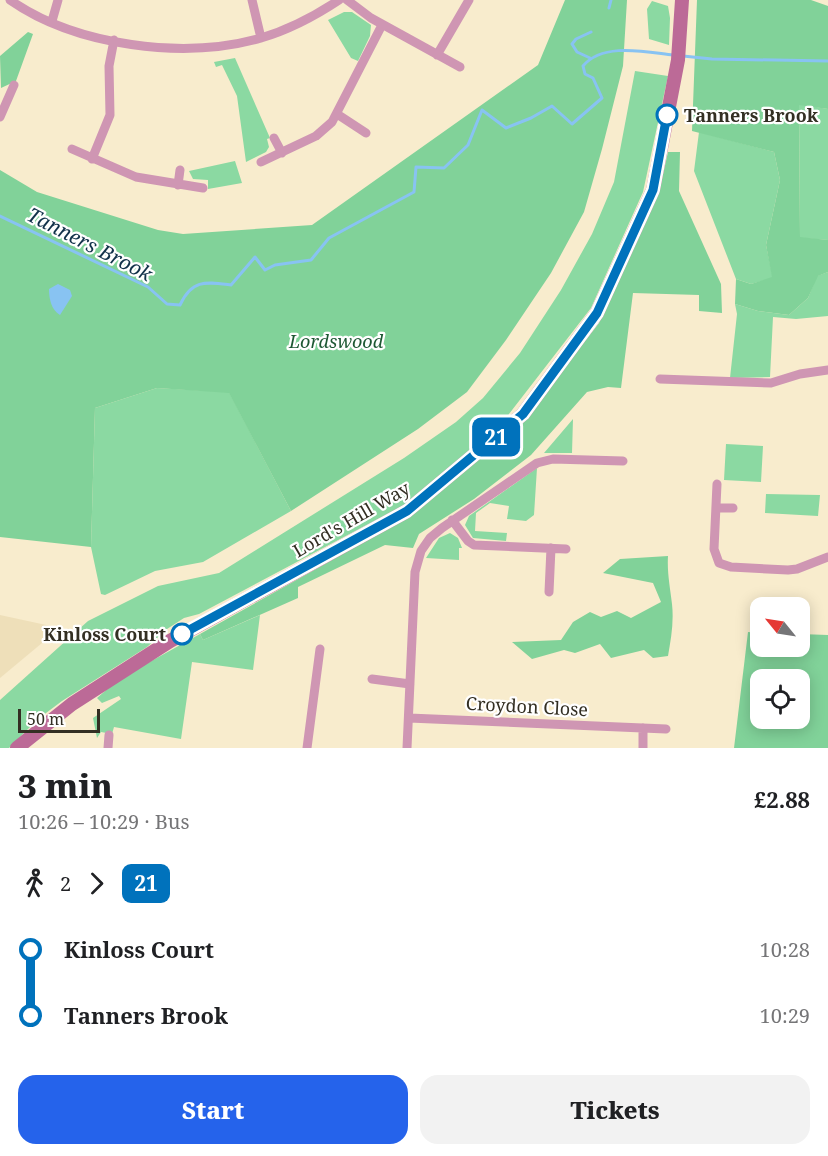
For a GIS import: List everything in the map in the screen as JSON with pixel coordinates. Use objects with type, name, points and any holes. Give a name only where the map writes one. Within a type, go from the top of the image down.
[{"type":"street","points":[[10,0],[52,21],[114,40],[190,48],[219,46],[261,38],[300,22],[339,0]]},
{"type":"street","points":[[52,21],[58,0]]},
{"type":"street","points":[[252,0],[261,38]]},
{"type":"street","points":[[347,0],[382,25],[460,67]]},
{"type":"street","points":[[438,55],[469,0]]},
{"type":"street","name":"Lord's Hill Way","points":[[17,748],[72,704],[170,641],[407,511],[523,414],[597,313],[653,190],[676,70],[682,0]]},
{"type":"street","points":[[261,162],[316,136],[338,114],[382,25]]},
{"type":"street","points":[[92,159],[110,115],[109,66],[114,40]]},
{"type":"street","points":[[0,117],[3,101],[14,86]]},
{"type":"street","points":[[338,114],[366,133]]},
{"type":"street","points":[[274,138],[282,153]]},
{"type":"street","points":[[72,149],[136,177],[203,188]]},
{"type":"street","points":[[178,185],[180,170]]},
{"type":"street","points":[[660,379],[771,383],[800,374],[828,370]]},
{"type":"street","points":[[407,748],[418,560],[430,538],[520,472],[545,460],[622,461]]},
{"type":"street","points":[[717,484],[714,555],[716,561],[724,566],[797,569],[828,557]]},
{"type":"street","points":[[716,508],[733,508]]},
{"type":"street","points":[[452,520],[468,542],[474,545],[566,549]]},
{"type":"street","points":[[549,592],[551,548]]},
{"type":"street","points":[[307,748],[320,649]]},
{"type":"street","points":[[372,679],[410,684]]},
{"type":"street","name":"Croydon Close","points":[[409,718],[666,729]]},
{"type":"street","points":[[643,728],[643,748]]},
{"type":"street","points":[[108,748],[109,735]]},
{"type":"shaded area","points":[[0,615],[60,628],[0,678]]},
{"type":"green space","name":"Lordswood","points":[[565,0],[627,0],[623,66],[584,212],[551,273],[506,340],[467,392],[418,429],[291,511],[229,393],[157,388],[95,408],[91,547],[0,537],[0,170],[37,192],[158,230],[183,234],[312,225],[538,65]]},
{"type":"green space","points":[[697,0],[811,0],[828,6],[828,109],[799,105],[800,237],[828,240],[828,272],[818,276],[808,298],[789,315],[758,311],[735,304],[736,279],[751,284],[772,277],[766,245],[780,180],[774,152],[692,131]]},
{"type":"green space","points":[[652,1],[668,6],[669,45],[649,39],[647,9]]},
{"type":"green space","points":[[344,12],[352,12],[371,25],[370,36],[358,61],[351,58],[328,20]]},
{"type":"green space","points":[[28,32],[33,34],[16,81],[1,88],[0,56]]},
{"type":"green space","points":[[235,58],[270,138],[267,139],[269,147],[266,152],[246,162],[237,96],[222,65],[216,67],[214,62]]},
{"type":"green space","points":[[635,71],[668,76],[643,192],[591,308],[502,423],[406,504],[199,614],[184,618],[167,629],[147,647],[62,701],[38,719],[9,748],[0,748],[0,700],[88,621],[158,586],[219,573],[404,458],[456,422],[483,398],[520,353],[561,290],[592,234],[614,182]]},
{"type":"green space","points":[[799,104],[828,109],[828,240],[800,238]]},
{"type":"green space","points":[[699,132],[774,152],[780,180],[766,245],[773,278],[751,284],[736,279],[694,171]]},
{"type":"green space","points":[[668,152],[680,152],[679,191],[721,284],[722,313],[699,311],[699,295],[633,293],[621,388],[608,387],[587,392],[531,455],[474,499],[419,534],[413,548],[385,545],[298,587],[298,598],[203,640],[200,634],[409,517],[525,419],[599,323],[660,188]]},
{"type":"green space","points":[[235,161],[242,183],[208,189],[208,180],[193,179],[189,171]]},
{"type":"green space","points":[[828,272],[828,316],[796,319],[773,317],[770,377],[730,378],[737,314],[735,304],[758,311],[789,315],[808,298],[817,276]]},
{"type":"green space","points":[[157,388],[229,392],[291,511],[203,562],[155,571],[105,595],[101,594],[91,547],[95,408]]},
{"type":"green space","points":[[573,419],[572,453],[544,453]]},
{"type":"green space","points":[[726,444],[763,446],[761,482],[724,480]]},
{"type":"green space","points":[[537,468],[534,515],[526,521],[507,519],[509,506],[490,503],[476,513],[475,531],[507,533],[506,541],[473,538],[465,525],[469,516]]},
{"type":"green space","points":[[766,494],[820,495],[818,516],[765,513]]},
{"type":"green space","points":[[450,533],[458,538],[462,548],[459,548],[459,560],[426,558],[439,538]]},
{"type":"green space","points":[[668,556],[673,617],[668,656],[653,658],[644,650],[611,658],[600,644],[575,653],[564,650],[532,659],[512,642],[561,640],[573,622],[590,612],[601,617],[617,611],[631,618],[661,602],[653,583],[603,573],[620,559]]},
{"type":"green space","points":[[260,615],[253,670],[192,662],[181,739],[114,727],[112,734],[101,732],[97,738],[93,718],[121,699],[119,696],[102,703],[97,698],[119,679],[200,634],[203,640]]},
{"type":"green space","points":[[748,632],[750,632],[750,657],[810,657],[810,634],[828,635],[828,748],[734,748]]},
{"type":"water","points":[[58,284],[70,290],[72,296],[60,315],[53,307],[49,292],[49,289]]},
{"type":"waterway","points":[[609,8],[611,0]]},
{"type":"waterway","points":[[590,58],[577,52],[572,44],[576,39],[591,32]]},
{"type":"waterway","name":"Tanners Brook","points":[[0,216],[148,287],[167,304],[180,305],[195,286],[207,283],[231,285],[255,257],[265,270],[275,265],[311,260],[329,238],[414,192],[416,167],[444,168],[468,145],[482,110],[506,128],[552,106],[572,124],[602,98],[593,78],[585,74],[583,66],[592,59],[602,54],[625,50],[673,55]]},
{"type":"waterway","name":"Tanners Brook","points":[[683,56],[712,59],[828,61]]},
{"type":"bus line","name":"21","points":[[182,634],[407,511],[523,414],[597,313],[653,190],[667,115]]},
{"type":"place","name":"Tanners Brook","points":[[667,115]]},
{"type":"place","name":"Kinloss Court","points":[[182,634]]}]
